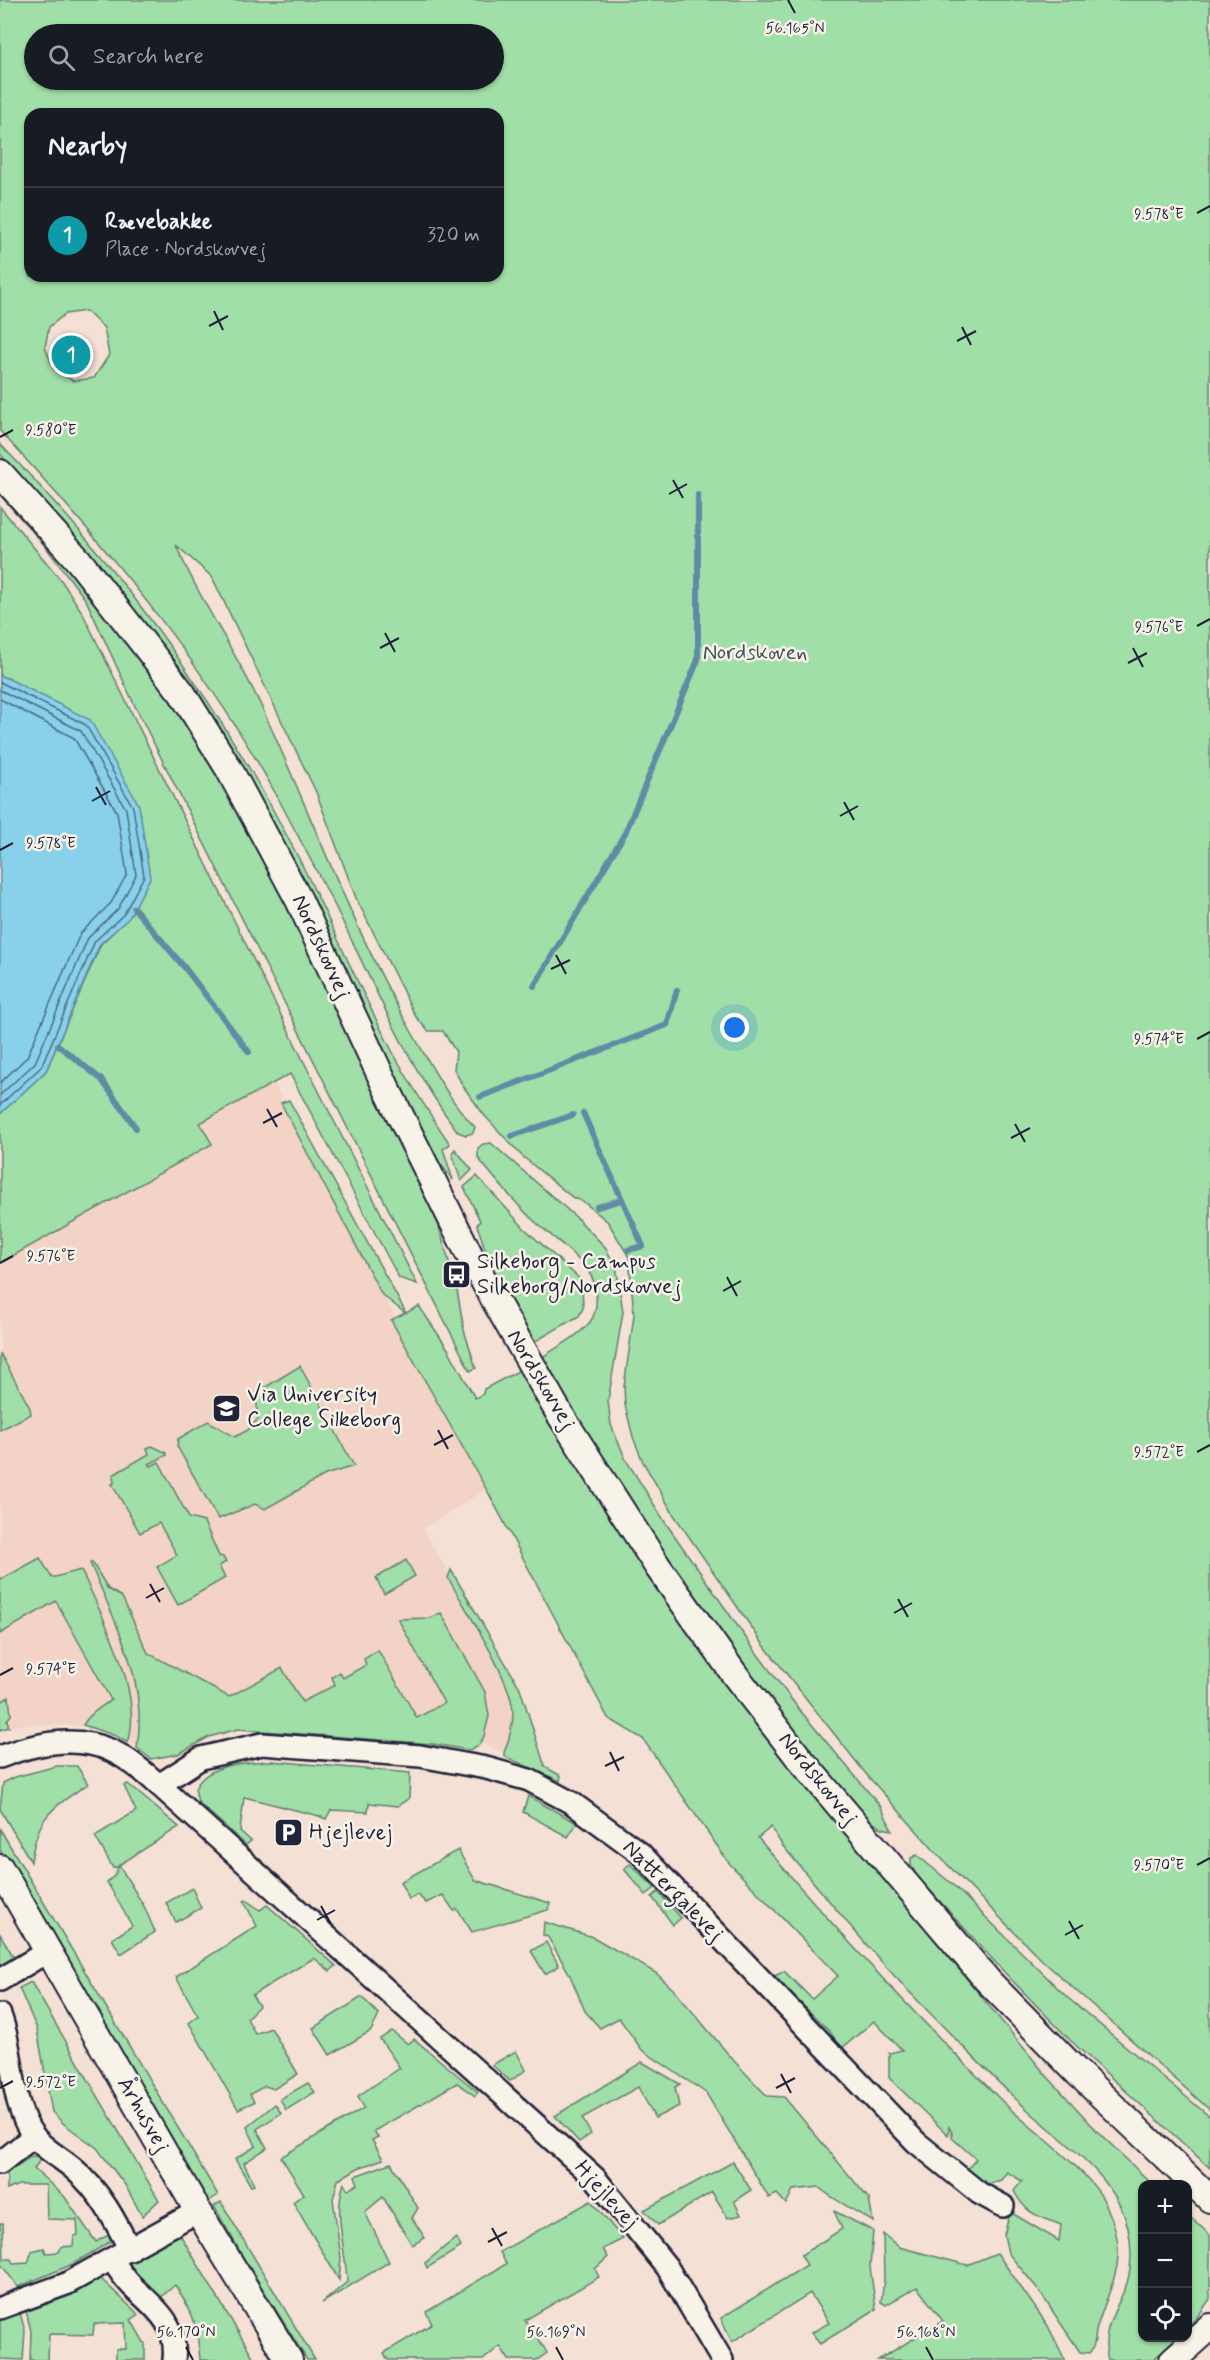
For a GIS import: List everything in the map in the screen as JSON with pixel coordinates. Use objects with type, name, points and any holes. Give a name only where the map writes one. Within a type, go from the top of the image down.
[{"type":"street","name":"Nordskovvej","points":[[0,473],[79,561],[182,693],[229,769],[299,900],[387,1089],[472,1260],[559,1413],[658,1567],[735,1674],[807,1767],[988,1981],[1078,2073],[1210,2199]]},
{"type":"street","name":"Hjejlevej","points":[[0,1757],[18,1750],[51,1743],[92,1746],[108,1749],[121,1756],[159,1785],[595,2178],[667,2267],[722,2360]]},
{"type":"street","name":"Nattergalevej","points":[[159,1785],[201,1758],[262,1744],[420,1756],[486,1768],[529,1780],[572,1803],[640,1853],[916,2142],[979,2193],[1003,2206]]},
{"type":"street","name":"Århusvej","points":[[0,1868],[198,2211],[289,2360]]},
{"type":"street","points":[[0,1980],[48,1951]]},
{"type":"street","points":[[0,2015],[7,2034],[24,2119],[34,2136],[76,2171],[97,2193],[121,2254],[128,2281],[153,2304],[165,2319],[172,2336],[174,2360]]},
{"type":"street","points":[[0,2163],[34,2136]]},
{"type":"street","points":[[0,2308],[66,2284],[198,2211]]},
{"type":"street","points":[[1173,2360],[1210,2327]]},
{"type":"shaded area","name":"Via University College Silkeborg","points":[[273,1081],[405,1337],[500,1480],[423,1529],[513,1684],[518,1757],[475,1741],[236,1725],[153,1753],[97,1727],[25,1724],[0,1729],[0,1213]]},
{"type":"green space","name":"Nordskoven","points":[[0,0],[1210,0],[1210,2110],[1043,1961],[940,1857],[866,1774],[763,1644],[674,1515],[643,1462],[633,1437],[625,1405],[624,1387],[634,1315],[629,1257],[608,1222],[585,1203],[572,1197],[522,1156],[484,1115],[463,1086],[454,1069],[456,1052],[443,1031],[428,1031],[416,1017],[356,898],[316,792],[212,577],[176,545],[196,587],[263,710],[353,916],[392,997],[442,1084],[457,1107],[475,1127],[473,1133],[466,1135],[458,1132],[422,1078],[391,1022],[335,906],[278,798],[218,699],[150,606],[77,517],[0,431]],"holes":[[[86,311],[104,328],[109,355],[94,378],[73,381],[54,369],[45,347],[49,327],[65,314]]]},
{"type":"green space","points":[[0,444],[85,537],[125,586],[199,688],[233,741],[295,851],[393,1052],[450,1144],[443,1149],[453,1180],[428,1148],[322,919],[283,840],[238,759],[128,602],[73,535],[0,454]]},
{"type":"green space","points":[[0,475],[170,697],[219,775],[267,861],[438,1223],[457,1290],[464,1330],[476,1368],[470,1371],[134,704],[86,600],[45,546],[0,495]]},
{"type":"green space","points":[[0,507],[61,580],[82,612],[305,1064],[417,1284],[399,1278],[290,1074],[200,1123],[212,1144],[0,1263],[0,1114],[46,1071],[101,944],[129,917],[10,679],[0,676]]},
{"type":"green space","points":[[289,1100],[406,1313],[419,1306],[448,1349],[475,1398],[483,1394],[484,1389],[520,1370],[784,1757],[1046,2075],[1098,2132],[1148,2180],[1138,2180],[1138,2342],[1173,2342],[1153,2360],[1108,2360],[1106,2339],[1108,2329],[1127,2283],[1131,2256],[1128,2228],[1111,2190],[1082,2157],[1032,2114],[902,1984],[782,1845],[771,1827],[758,1838],[817,1907],[941,2040],[1005,2104],[1076,2167],[1100,2194],[1114,2225],[1118,2254],[1114,2280],[1089,2353],[1080,2352],[1037,2288],[1008,2253],[1004,2235],[1010,2212],[1059,2241],[1061,2225],[1029,2210],[1014,2191],[1022,2181],[1007,2172],[1001,2180],[984,2185],[967,2170],[976,2159],[952,2138],[949,2127],[948,2135],[889,2078],[889,2053],[902,2050],[874,2021],[841,2049],[829,2030],[773,1977],[784,1971],[812,1999],[838,1976],[729,1863],[643,1739],[608,1718],[489,1494],[391,1320],[405,1313],[382,1295],[281,1103]]},
{"type":"green space","points":[[491,1143],[577,1218],[606,1248],[617,1271],[623,1312],[608,1401],[611,1425],[626,1460],[665,1522],[753,1648],[798,1708],[881,1807],[892,1830],[882,1828],[865,1818],[805,1746],[702,1609],[605,1463],[541,1358],[573,1337],[590,1322],[596,1305],[595,1285],[590,1274],[578,1259],[526,1213],[478,1158],[478,1148],[483,1144]]},
{"type":"green space","points":[[455,1149],[472,1170],[461,1181],[452,1153]]},
{"type":"green space","points":[[477,1176],[525,1229],[582,1281],[583,1308],[579,1316],[534,1342],[491,1266],[477,1225],[480,1221],[464,1187]]},
{"type":"green space","points":[[0,1353],[30,1408],[31,1414],[0,1430]]},
{"type":"green space","points":[[300,1366],[354,1466],[325,1475],[265,1509],[255,1504],[218,1519],[177,1446],[178,1439],[208,1421],[235,1437],[248,1430],[258,1419],[256,1393]]},
{"type":"green space","points":[[152,1446],[167,1455],[149,1464],[151,1466],[159,1462],[189,1518],[204,1522],[219,1556],[223,1557],[226,1562],[219,1566],[225,1578],[178,1605],[157,1567],[177,1555],[159,1523],[140,1533],[112,1484],[114,1483],[113,1475],[149,1454],[147,1448]]},
{"type":"green space","points":[[40,1558],[52,1578],[81,1570],[109,1632],[126,1678],[131,1723],[128,1743],[116,1736],[83,1725],[92,1714],[111,1700],[56,1601],[0,1634],[0,1577],[2,1579]]},
{"type":"green space","points":[[406,1560],[415,1576],[384,1594],[376,1578]]},
{"type":"green space","points":[[92,1562],[108,1589],[122,1597],[148,1653],[229,1697],[282,1668],[302,1702],[335,1685],[332,1677],[340,1672],[343,1678],[366,1665],[364,1659],[378,1650],[417,1718],[444,1703],[398,1619],[429,1618],[441,1613],[485,1692],[489,1716],[484,1736],[479,1745],[469,1750],[433,1744],[238,1729],[209,1737],[178,1754],[151,1759],[137,1748],[138,1699],[134,1676],[119,1631],[90,1563]]},
{"type":"green space","points":[[451,1570],[520,1688],[545,1767],[561,1776],[560,1781],[506,1757],[504,1753],[513,1717],[511,1698],[496,1663],[448,1578]]},
{"type":"green space","points":[[0,1697],[2,1701],[9,1697],[11,1715],[7,1720],[9,1727],[0,1730]]},
{"type":"green space","points":[[271,1761],[410,1773],[409,1798],[398,1806],[369,1803],[368,1812],[331,1810],[326,1819],[244,1797],[240,1831],[251,1841],[246,1845],[198,1802],[195,1789],[200,1780],[218,1769],[240,1763]]},
{"type":"green space","points":[[57,1766],[77,1766],[88,1784],[64,1800],[48,1815],[37,1834],[31,1862],[0,1809],[3,1783],[15,1777]]},
{"type":"green space","points":[[128,1784],[179,1827],[119,1865],[145,1908],[155,1932],[121,1954],[112,1939],[132,1926],[107,1882],[114,1876],[119,1866],[113,1868],[95,1836],[136,1811],[124,1786]]},
{"type":"green space","points":[[528,1796],[577,1823],[568,1837],[523,1812]]},
{"type":"green space","points":[[0,1829],[218,2195],[209,2201],[0,1850]]},
{"type":"green space","points":[[458,1850],[475,1880],[550,1903],[548,1910],[472,1932],[457,1909],[454,1911],[443,1895],[426,1903],[418,1895],[409,1899],[400,1882]]},
{"type":"green space","points":[[917,1855],[952,1884],[1068,1998],[1210,2117],[1210,2168],[1070,2040],[1004,1972],[917,1876],[911,1865],[911,1858]]},
{"type":"green space","points":[[630,1864],[655,1888],[646,1895],[624,1869]]},
{"type":"green space","points":[[192,1888],[201,1908],[176,1922],[166,1903]]},
{"type":"green space","points":[[658,1892],[681,1918],[673,1925],[652,1897]]},
{"type":"green space","points":[[246,1900],[260,1910],[267,1905],[336,1966],[330,1971],[314,1958],[252,1995],[259,2006],[247,2018],[255,2034],[271,2028],[298,2074],[274,2089],[265,2086],[250,2094],[254,2102],[238,2109],[189,2023],[198,2016],[176,1977],[257,1926],[244,1901]]},
{"type":"green space","points":[[544,1922],[593,1937],[656,1973],[674,1990],[767,2096],[784,2097],[869,2199],[873,2222],[818,2187],[793,2190],[786,2204],[777,2194],[769,2198],[706,2093],[642,2050],[619,2018],[600,2028],[585,2011],[569,1973],[548,1937],[543,1935]]},
{"type":"green space","points":[[0,1934],[15,1959],[0,1968]]},
{"type":"green space","points":[[546,1942],[559,1966],[545,1974],[531,1951]]},
{"type":"green space","points":[[31,1982],[159,2200],[142,2216],[125,2185],[97,2148],[64,2124],[52,2112],[37,2029],[19,1988]]},
{"type":"green space","points":[[362,1997],[379,2015],[371,2031],[330,2055],[313,2028]]},
{"type":"green space","points":[[392,2031],[408,2044],[414,2039],[478,2092],[475,2096],[457,2083],[374,2131],[378,2137],[372,2140],[383,2159],[358,2168],[338,2180],[333,2199],[341,2258],[339,2280],[293,2202],[304,2194],[281,2157],[364,2108],[358,2096],[400,2068],[380,2039]]},
{"type":"green space","points":[[516,2051],[526,2070],[510,2081],[492,2065]]},
{"type":"green space","points":[[642,2062],[680,2084],[675,2087],[679,2106],[655,2118],[638,2087],[582,2118],[591,2134],[579,2142],[555,2116]]},
{"type":"green space","points":[[308,2083],[315,2092],[286,2110],[280,2099]]},
{"type":"green space","points":[[275,2104],[281,2113],[257,2129],[267,2148],[244,2163],[254,2185],[251,2186],[235,2159],[256,2146],[247,2127]]},
{"type":"green space","points":[[32,2156],[39,2157],[40,2160],[34,2169],[64,2196],[96,2242],[110,2234],[113,2240],[73,2264],[18,2287],[0,2263],[0,2223],[3,2223],[4,2259],[11,2259],[13,2264],[28,2263],[32,2251],[44,2248],[46,2253],[59,2252],[61,2247],[73,2246],[74,2236],[78,2235],[77,2220],[47,2219],[46,2185],[18,2185],[7,2190],[7,2172]]},
{"type":"green space","points":[[733,2162],[751,2190],[734,2201],[741,2215],[728,2218],[712,2192],[658,2225],[644,2210]]},
{"type":"green space","points":[[391,2163],[418,2208],[412,2218],[425,2238],[412,2245],[383,2197],[365,2212],[389,2262],[322,2303],[347,2282],[340,2219],[344,2183],[348,2190],[358,2184],[355,2176]]},
{"type":"green space","points":[[591,2201],[623,2239],[603,2249],[608,2257],[595,2269],[599,2277],[525,2320],[529,2328],[532,2327],[547,2353],[537,2360],[509,2360],[500,2346],[483,2360],[388,2360],[384,2353],[432,2324],[426,2312],[506,2264],[500,2252]]},
{"type":"green space","points":[[221,2202],[315,2360],[307,2360],[245,2260],[214,2206]]},
{"type":"green space","points":[[834,2211],[873,2231],[870,2267],[876,2309],[820,2344],[811,2333],[829,2323],[810,2293],[732,2342],[721,2318],[807,2265],[801,2255],[842,2229]]},
{"type":"green space","points":[[1192,2219],[1210,2235],[1210,2299],[1192,2322]]},
{"type":"green space","points":[[179,2233],[255,2360],[200,2360],[194,2321],[175,2285],[161,2297],[130,2269],[130,2262]]},
{"type":"green space","points":[[883,2234],[899,2247],[967,2265],[997,2253],[1048,2326],[1065,2360],[878,2360],[943,2321],[917,2287],[886,2305],[881,2302],[884,2280]]},
{"type":"green space","points":[[456,2238],[461,2247],[427,2268],[425,2263]]},
{"type":"green space","points":[[100,2278],[138,2315],[131,2320],[145,2344],[145,2360],[116,2360],[116,2349],[126,2349],[125,2323],[94,2324],[93,2335],[49,2334],[48,2360],[30,2360],[31,2331],[26,2311]]},
{"type":"green space","points":[[20,2313],[25,2331],[23,2360],[0,2359],[0,2320]]},
{"type":"water","points":[[0,676],[90,720],[139,805],[150,878],[129,918],[100,944],[46,1071],[0,1114]]},
{"type":"waterway","points":[[534,986],[625,833],[698,660],[698,495]]},
{"type":"waterway","points":[[134,908],[185,968],[249,1052]]},
{"type":"waterway","points":[[480,1097],[667,1025],[677,990]]},
{"type":"waterway","points":[[58,1045],[102,1080],[136,1128]]},
{"type":"waterway","points":[[583,1113],[643,1246],[628,1250]]},
{"type":"waterway","points":[[512,1136],[573,1115]]},
{"type":"waterway","points":[[597,1207],[621,1200]]},
{"type":"place","name":"Rævebakke","points":[[71,355]]},
{"type":"place","name":"Silkeborg - Campus Silkeborg/Nordskovvej","points":[[456,1275]]},
{"type":"place","name":"Via University College Silkeborg","points":[[226,1408]]},
{"type":"place","name":"Hjejlevej","points":[[288,1833]]}]
